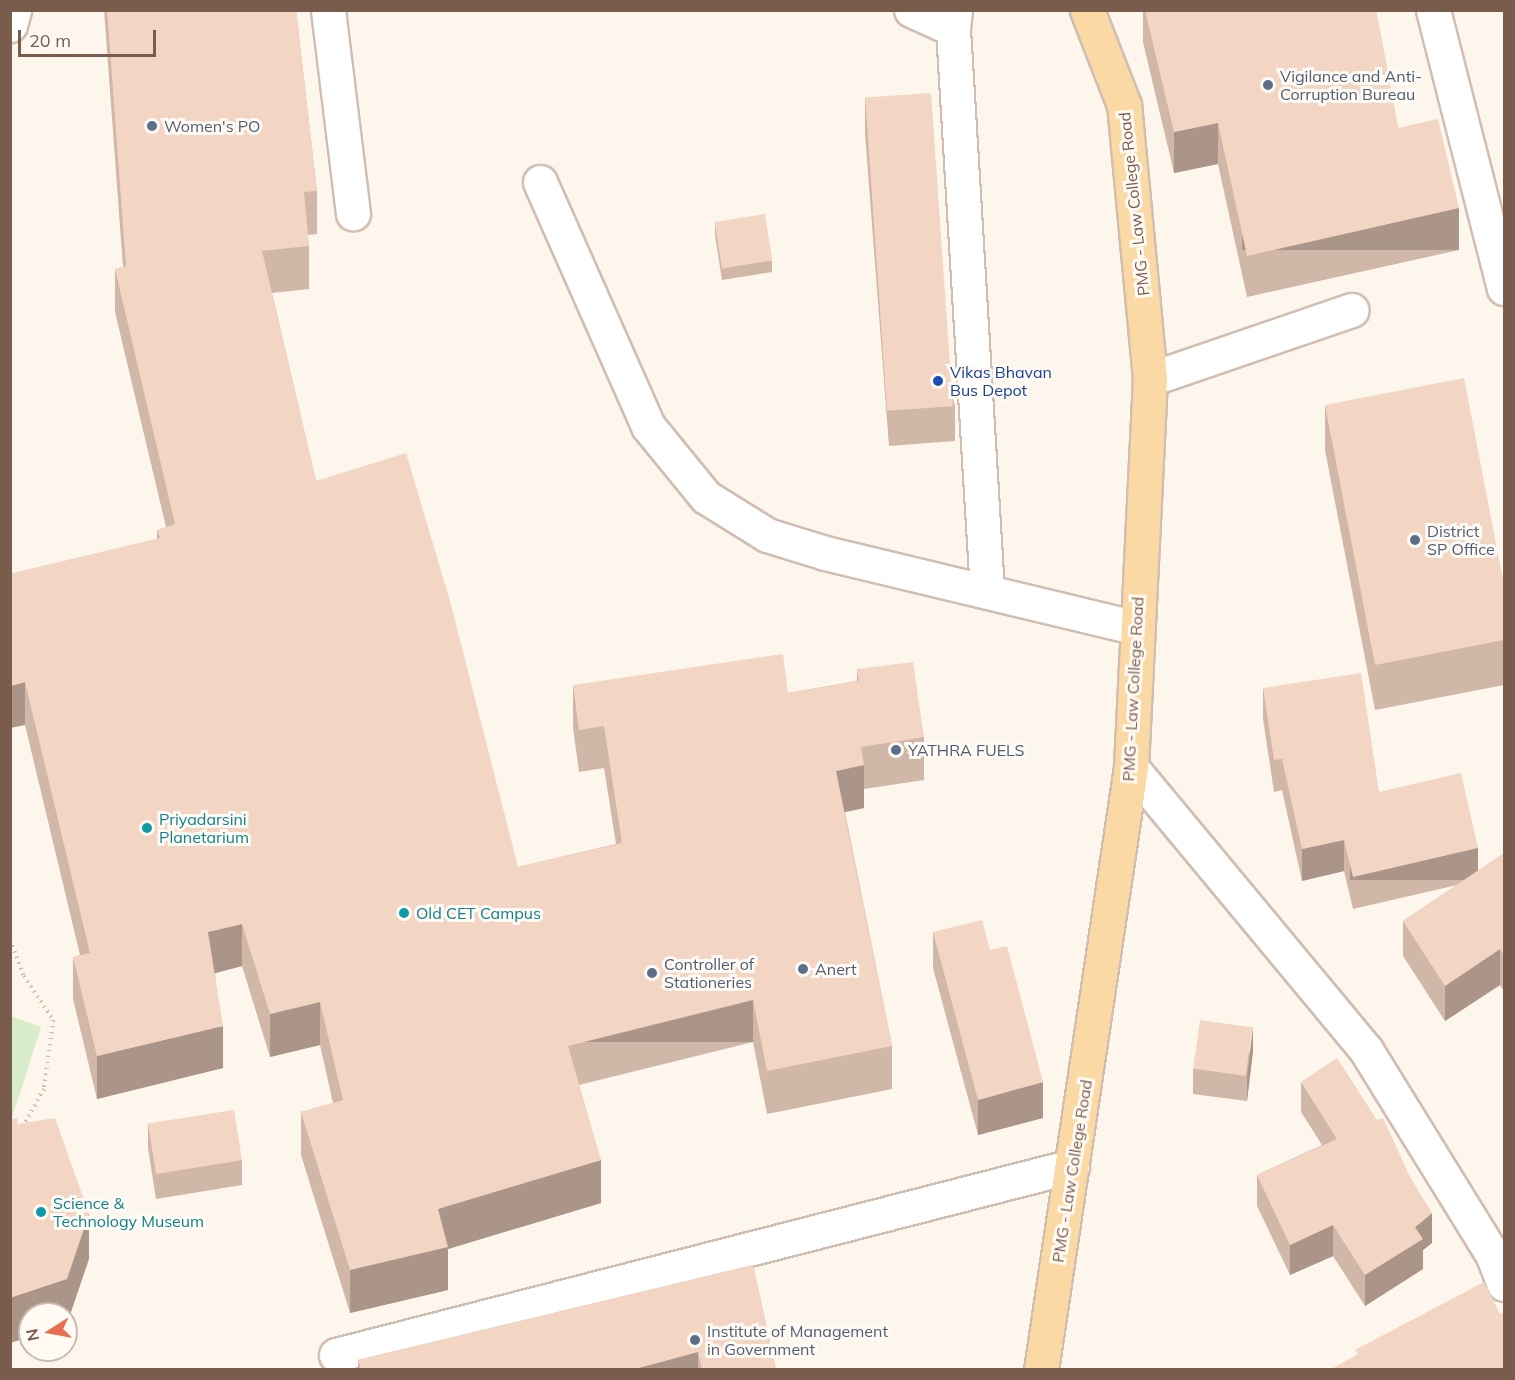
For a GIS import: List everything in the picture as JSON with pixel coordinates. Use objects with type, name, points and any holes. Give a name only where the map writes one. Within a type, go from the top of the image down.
[{"type":"main road","name":"PMG - Law College Road","points":[[1041,1370],[1131,767],[1150,378],[1124,105],[1087,10]]},
{"type":"street","points":[[10,25],[14,10]]},
{"type":"street","points":[[328,10],[353,213]]},
{"type":"street","points":[[911,10],[954,20],[987,591]]},
{"type":"street","points":[[1433,10],[1504,288]]},
{"type":"street","points":[[540,182],[648,426],[706,497],[767,535],[825,553],[1137,628]]},
{"type":"street","points":[[1150,378],[1352,310]]},
{"type":"street","points":[[1131,767],[1366,1050],[1501,1262]]},
{"type":"street","points":[[336,1355],[1072,1166]]},
{"type":"path","points":[[10,940],[24,976],[53,1020],[45,1089],[22,1128]]},
{"type":"green space","points":[[11,1016],[41,1027],[11,1121]]},
{"type":"building","points":[[107,10],[296,10],[317,191],[304,192],[309,246],[262,251],[316,481],[406,453],[450,601],[518,867],[622,843],[604,726],[579,730],[573,685],[783,654],[788,693],[859,681],[857,669],[913,662],[924,737],[861,747],[864,765],[836,771],[892,1046],[767,1071],[753,1000],[568,1046],[601,1160],[438,1209],[448,1247],[350,1270],[301,1112],[343,1100],[320,1002],[270,1014],[242,924],[208,932],[223,1026],[97,1056],[73,957],[90,953],[25,682],[10,686],[10,574],[160,538],[157,530],[175,524],[115,269],[126,266]]},
{"type":"building","points":[[1145,10],[1376,10],[1398,128],[1438,119],[1459,208],[1247,256],[1218,123],[1174,132]]},
{"type":"building","points":[[931,93],[953,406],[887,411],[865,98]]},
{"type":"building","points":[[765,214],[772,260],[722,268],[715,222]]},
{"type":"building","name":"District SP Office","points":[[1464,378],[1504,585],[1504,640],[1375,665],[1325,405]]},
{"type":"building","points":[[1361,673],[1379,792],[1461,773],[1478,848],[1353,877],[1344,840],[1302,849],[1282,759],[1274,760],[1263,688]]},
{"type":"building","points":[[1504,853],[1504,956],[1500,949],[1445,986],[1403,921]]},
{"type":"building","points":[[982,920],[990,950],[1007,946],[1043,1082],[978,1100],[933,932]]},
{"type":"building","points":[[1200,1020],[1252,1027],[1246,1076],[1193,1069]]},
{"type":"building","points":[[1337,1058],[1377,1120],[1383,1118],[1410,1177],[1432,1213],[1415,1227],[1423,1239],[1365,1275],[1333,1225],[1290,1245],[1257,1175],[1337,1139],[1301,1082]]},
{"type":"building","points":[[234,1110],[242,1160],[156,1174],[148,1124]]},
{"type":"building","name":"Science & Technology Museum","points":[[17,1118],[18,1124],[55,1118],[89,1214],[67,1279],[10,1298],[10,1120]]},
{"type":"building","points":[[753,1265],[776,1370],[702,1370],[698,1352],[631,1370],[361,1370],[358,1360]]},
{"type":"building","points":[[1484,1282],[1500,1314],[1504,1312],[1504,1370],[1330,1370],[1358,1354],[1355,1350]]},
{"type":"place","name":"Vigilance and Anti- Corruption Bureau","points":[[1268,85]]},
{"type":"place","name":"Women's PO","points":[[152,126]]},
{"type":"place","name":"Vikas Bhavan Bus Depot","points":[[938,381]]},
{"type":"place","name":"District SP Office","points":[[1415,540]]},
{"type":"place","name":"YATHRA FUELS","points":[[896,750]]},
{"type":"place","name":"Priyadarsini Planetarium","points":[[147,828]]},
{"type":"place","name":"Old CET Campus","points":[[404,913]]},
{"type":"place","name":"Anert","points":[[803,969]]},
{"type":"place","name":"Controller of Stationeries","points":[[652,973]]},
{"type":"place","name":"Science & Technology Museum","points":[[41,1212]]},
{"type":"place","name":"Institute of Management in Government","points":[[695,1340]]}]
